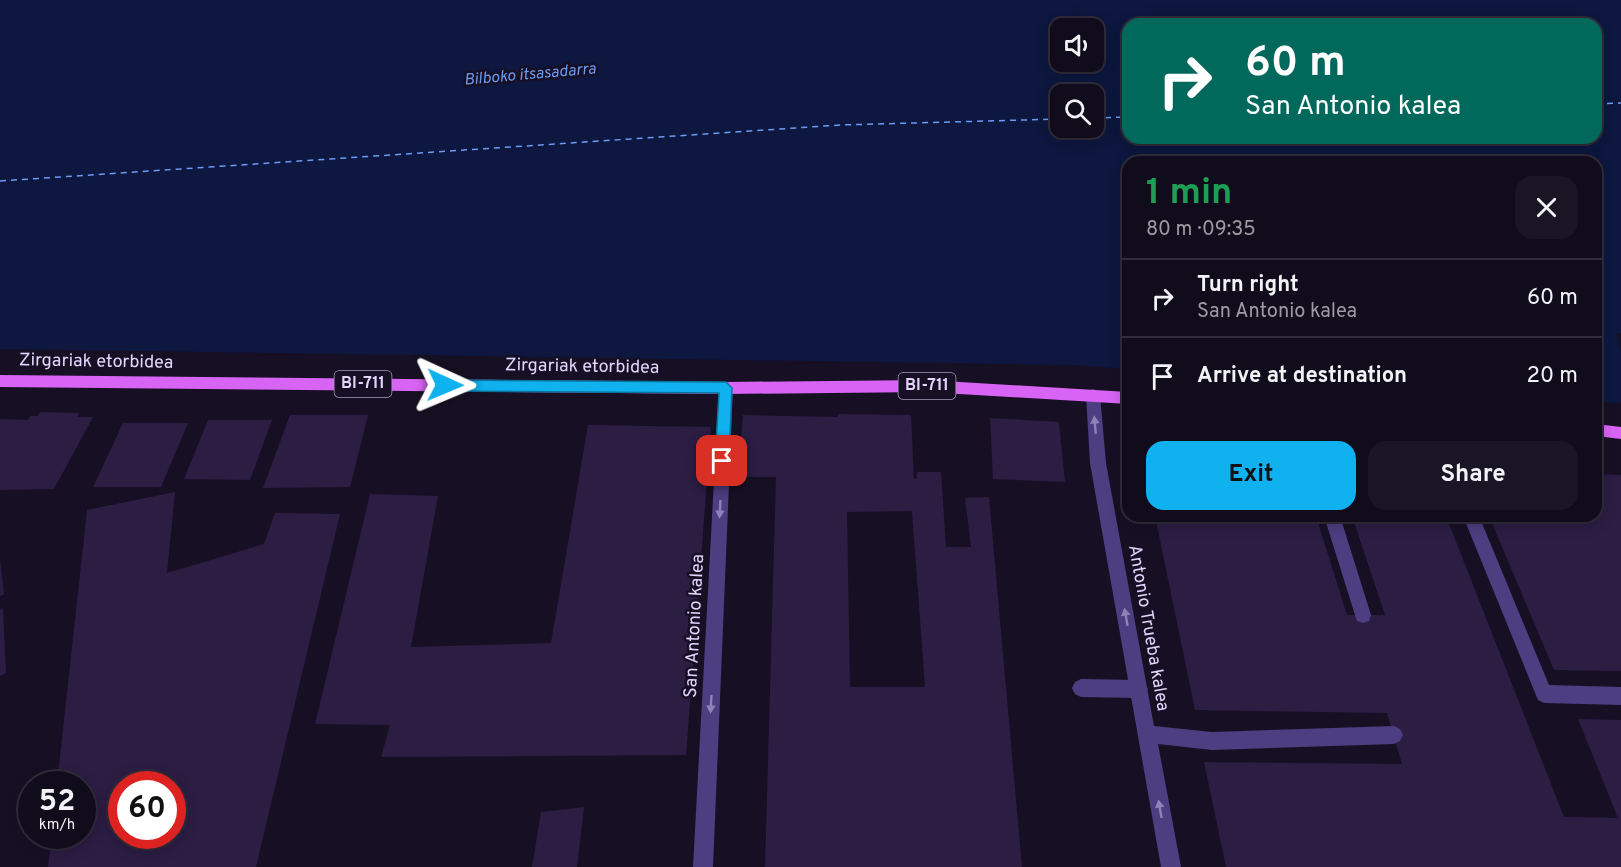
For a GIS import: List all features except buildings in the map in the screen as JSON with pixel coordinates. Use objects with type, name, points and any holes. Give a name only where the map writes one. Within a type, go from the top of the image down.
[{"type":"main road","name":"Zirgariak etorbidea","points":[[0,381],[726,388],[926,386],[1122,397]]},
{"type":"main road","points":[[1602,431],[1621,433]]},
{"type":"street","name":"San Antonio kalea","points":[[703,867],[726,388]]},
{"type":"street","name":"Antonio Trueba kalea","points":[[1093,395],[1098,463],[1171,867]]},
{"type":"street","points":[[1334,522],[1363,615]]},
{"type":"street","points":[[1473,522],[1544,694],[1621,696]]},
{"type":"street","points":[[1081,688],[1139,689]]},
{"type":"street","points":[[1147,734],[1212,741],[1394,735]]},
{"type":"water","name":"Bilboko itsasadarra","points":[[0,0],[1621,0],[1621,333],[1617,333],[1621,353],[1621,403],[1602,402],[1602,156],[1122,156],[1122,369],[1072,365],[0,349]]},
{"type":"ferry route","points":[[1602,104],[1621,103]]},
{"type":"ferry route","points":[[1104,118],[1122,117]]},
{"type":"ferry route","points":[[0,181],[840,125],[1050,119]]},
{"type":"route","points":[[445,385],[726,388],[722,461]]}]
